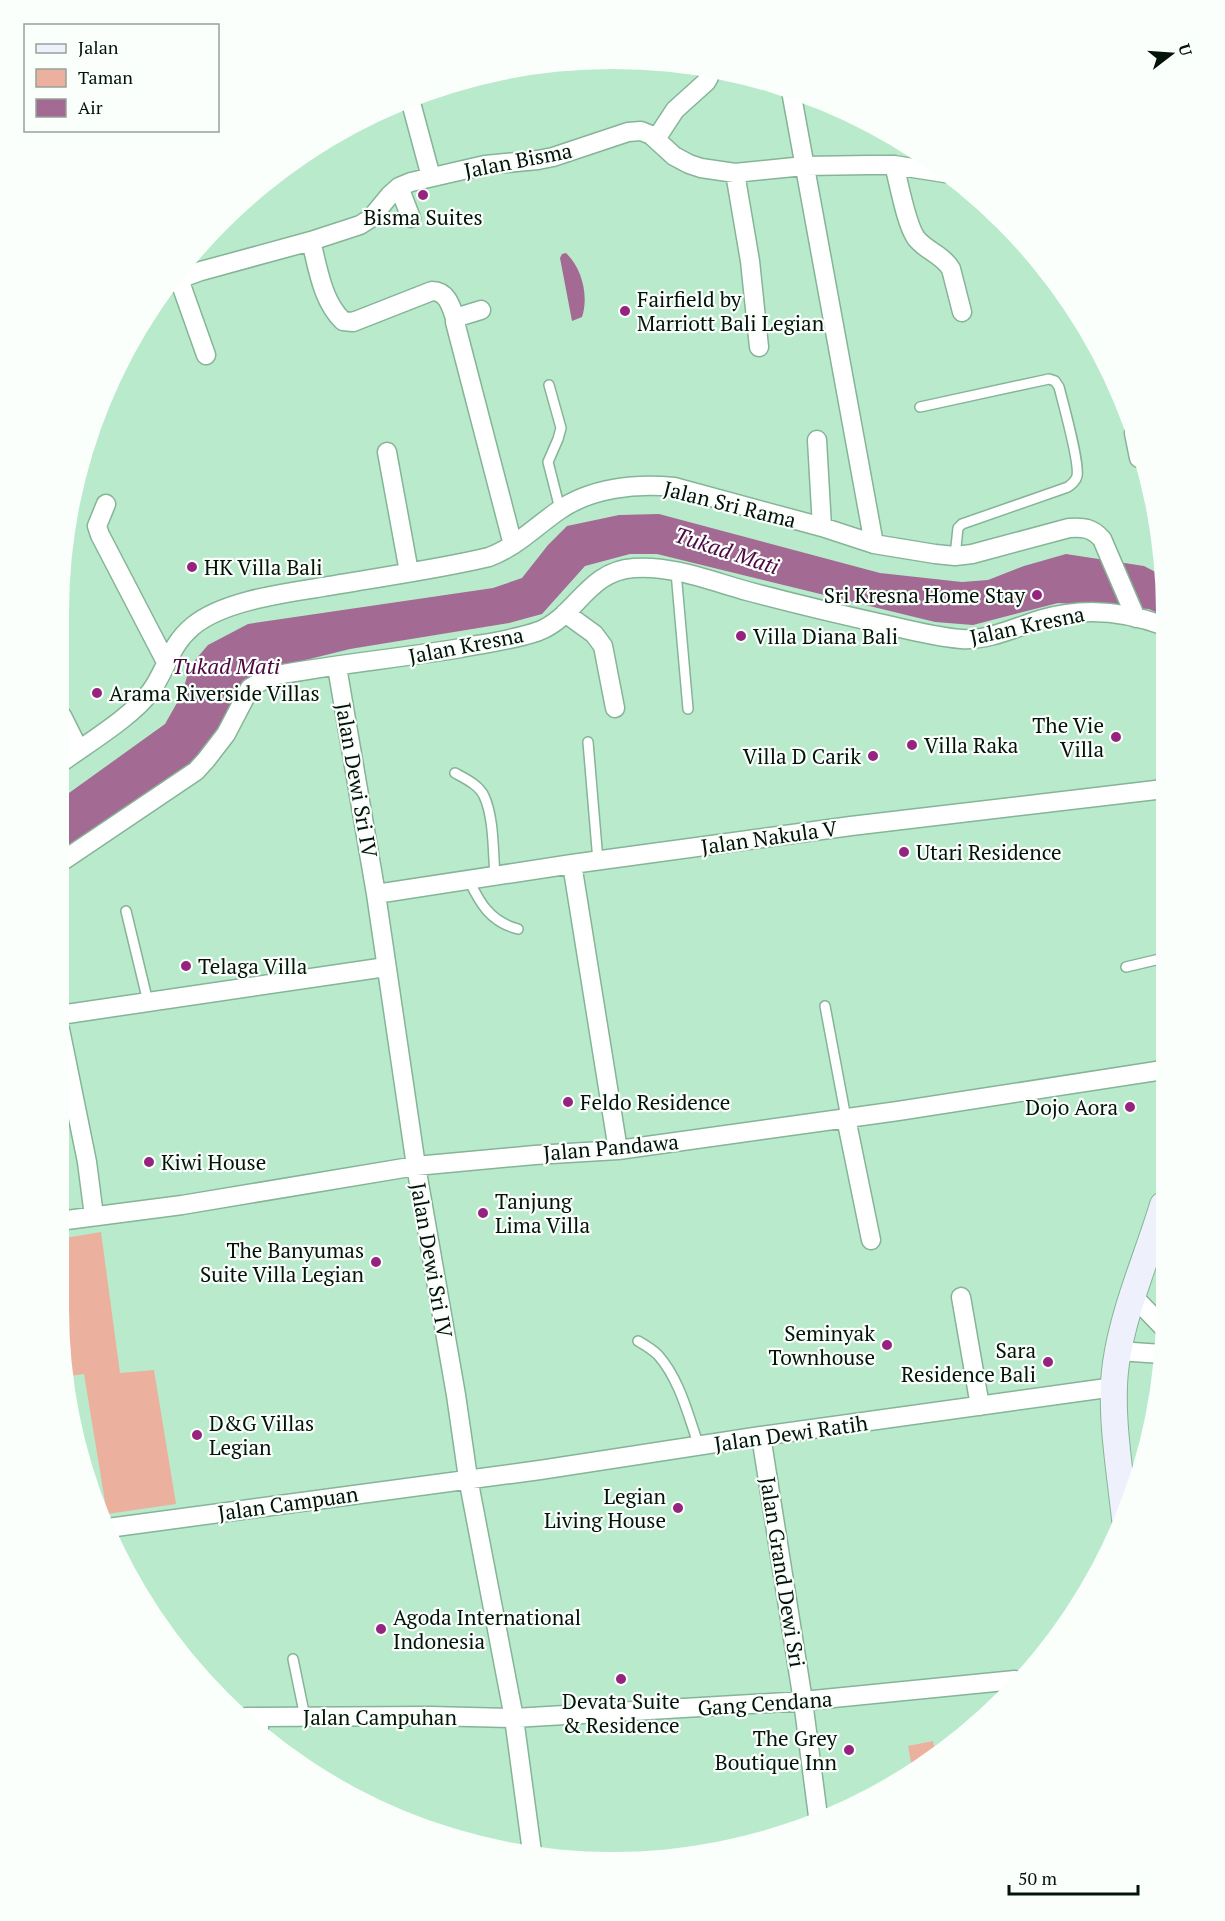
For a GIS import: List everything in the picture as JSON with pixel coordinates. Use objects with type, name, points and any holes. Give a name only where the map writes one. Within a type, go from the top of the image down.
[{"type":"main road","points":[[1122,1495],[1114,1387],[1118,1351],[1121,1332],[1156,1222]]},
{"type":"street","points":[[656,139],[675,110],[709,78]]},
{"type":"street","points":[[793,100],[874,544]]},
{"type":"street","points":[[412,107],[432,177]]},
{"type":"street","name":"Jalan Bisma","points":[[185,278],[360,225],[371,218],[399,187],[411,182],[485,165],[553,157],[628,132],[641,131],[651,135],[674,156],[689,164],[735,173],[804,166],[894,165],[927,170]]},
{"type":"street","points":[[894,165],[911,228],[925,247],[948,264],[962,312]]},
{"type":"street","points":[[735,173],[750,261],[759,347]]},
{"type":"street","points":[[399,187],[411,218]]},
{"type":"street","points":[[311,241],[329,301],[333,310],[343,321],[353,322],[432,291],[437,291],[446,298],[455,318],[513,545]]},
{"type":"street","points":[[177,288],[206,355]]},
{"type":"street","points":[[455,318],[481,310]]},
{"type":"street","points":[[817,440],[822,527]]},
{"type":"street","points":[[387,452],[409,572]]},
{"type":"street","name":"Jalan Sri Rama","points":[[69,757],[139,705],[152,690],[176,643],[193,626],[221,611],[272,596],[489,557],[513,545],[560,509],[580,499],[652,485],[674,487],[822,527],[874,544],[915,552],[972,554],[1069,528],[1083,527],[1094,530],[1102,539],[1134,614]]},
{"type":"street","points":[[106,504],[97,526],[100,535],[166,662]]},
{"type":"street","name":"Jalan Kresna","points":[[69,857],[196,771],[226,734],[250,688],[262,681],[277,675],[500,641],[539,631],[565,613],[585,591],[599,580],[616,571],[633,568],[676,572],[868,621],[924,634],[961,639],[987,637],[1044,619],[1081,611],[1134,614],[1156,623]]},
{"type":"street","points":[[565,613],[594,634],[603,646],[615,708]]},
{"type":"street","name":"Jalan Dewi Sri IV","points":[[337,666],[376,894],[416,1166],[456,1395],[468,1478],[514,1718],[531,1845]]},
{"type":"street","points":[[69,730],[79,750]]},
{"type":"street","name":"Jalan Nakula V","points":[[376,894],[572,864],[851,826],[1156,790]]},
{"type":"street","points":[[572,864],[618,1150]]},
{"type":"street","points":[[69,1014],[386,967]]},
{"type":"street","name":"Jalan Pandawa","points":[[69,1220],[182,1206],[416,1166],[618,1150],[1156,1071]]},
{"type":"street","points":[[69,1073],[87,1162],[94,1216]]},
{"type":"street","points":[[846,1118],[871,1240]]},
{"type":"street","points":[[1132,1295],[1156,1319]]},
{"type":"street","points":[[961,1297],[980,1406]]},
{"type":"street","points":[[1118,1351],[1154,1353]]},
{"type":"street","name":"Jalan Dewi Ratih","points":[[468,1478],[540,1470],[761,1436],[1114,1387]]},
{"type":"street","name":"Jalan Grand Dewi Sri","points":[[761,1436],[803,1701],[817,1812]]},
{"type":"street","name":"Jalan Campuan","points":[[115,1527],[468,1478]]},
{"type":"street","name":"Gang Cendana","points":[[514,1718],[803,1701],[1008,1681]]},
{"type":"street","name":"Jalan Campuhan","points":[[261,1723],[305,1717],[514,1718]]},
{"type":"lane","points":[[920,407],[1049,379],[1055,381],[1059,387],[1069,429],[1078,474],[1075,482],[1068,487],[962,524],[958,528],[955,555]]},
{"type":"lane","points":[[549,385],[561,428],[548,462],[560,509]]},
{"type":"lane","points":[[676,572],[688,709]]},
{"type":"lane","points":[[588,742],[598,861]]},
{"type":"lane","points":[[456,773],[473,783],[484,795],[489,814],[495,876]]},
{"type":"lane","points":[[469,880],[478,900],[491,916],[507,926],[518,929]]},
{"type":"lane","points":[[126,912],[148,1002]]},
{"type":"lane","points":[[1126,967],[1156,960]]},
{"type":"lane","points":[[825,1006],[846,1118]]},
{"type":"lane","points":[[638,1341],[656,1354],[673,1377],[699,1446]]},
{"type":"lane","points":[[293,1659],[305,1717]]},
{"type":"green space","points":[[101,1232],[120,1373],[154,1370],[176,1504],[109,1514],[105,1503],[84,1374],[74,1375],[70,1344],[69,1237]]},
{"type":"green space","points":[[933,1741],[934,1746],[911,1762],[908,1746]]},
{"type":"water","points":[[566,253],[580,274],[585,300],[582,317],[572,321],[560,258]]},
{"type":"water","name":"Tukad Mati","points":[[659,514],[880,573],[962,582],[988,580],[1024,566],[1066,554],[1144,566],[1154,571],[1156,612],[1149,609],[1058,603],[973,625],[935,622],[657,554],[630,554],[585,566],[542,614],[509,623],[350,649],[269,669],[236,690],[222,726],[205,754],[69,855],[69,793],[165,724],[182,694],[190,666],[208,645],[248,624],[493,588],[522,578],[548,545],[567,526],[619,515]]},
{"type":"place","name":"Bisma Suites","points":[[423,195]]},
{"type":"place","name":"Fairfield by Marriott Bali Legian","points":[[625,311]]},
{"type":"place","name":"HK Villa Bali","points":[[192,567]]},
{"type":"place","name":"Sri Kresna Home Stay","points":[[1037,595]]},
{"type":"place","name":"Villa Diana Bali","points":[[741,636]]},
{"type":"place","name":"Arama Riverside Villas","points":[[97,693]]},
{"type":"place","name":"The Vie Villa","points":[[1116,737]]},
{"type":"place","name":"Villa Raka","points":[[912,745]]},
{"type":"place","name":"Villa D Carik","points":[[873,756]]},
{"type":"place","name":"Utari Residence","points":[[904,852]]},
{"type":"place","name":"Telaga Villa","points":[[186,966]]},
{"type":"place","name":"Feldo Residence","points":[[568,1102]]},
{"type":"place","name":"Dojo Aora","points":[[1130,1107]]},
{"type":"place","name":"Kiwi House","points":[[149,1162]]},
{"type":"place","name":"Tanjung Lima Villa","points":[[483,1213]]},
{"type":"place","name":"The Banyumas Suite Villa Legian","points":[[376,1262]]},
{"type":"place","name":"Seminyak Townhouse","points":[[887,1345]]},
{"type":"place","name":"Sara Residence Bali","points":[[1048,1362]]},
{"type":"place","name":"D&G Villas Legian","points":[[197,1435]]},
{"type":"place","name":"Legian Living House","points":[[678,1508]]},
{"type":"place","name":"Agoda International Indonesia","points":[[381,1629]]},
{"type":"place","name":"Devata Suite & Residence","points":[[621,1679]]},
{"type":"place","name":"The Grey Boutique Inn","points":[[849,1750]]}]
